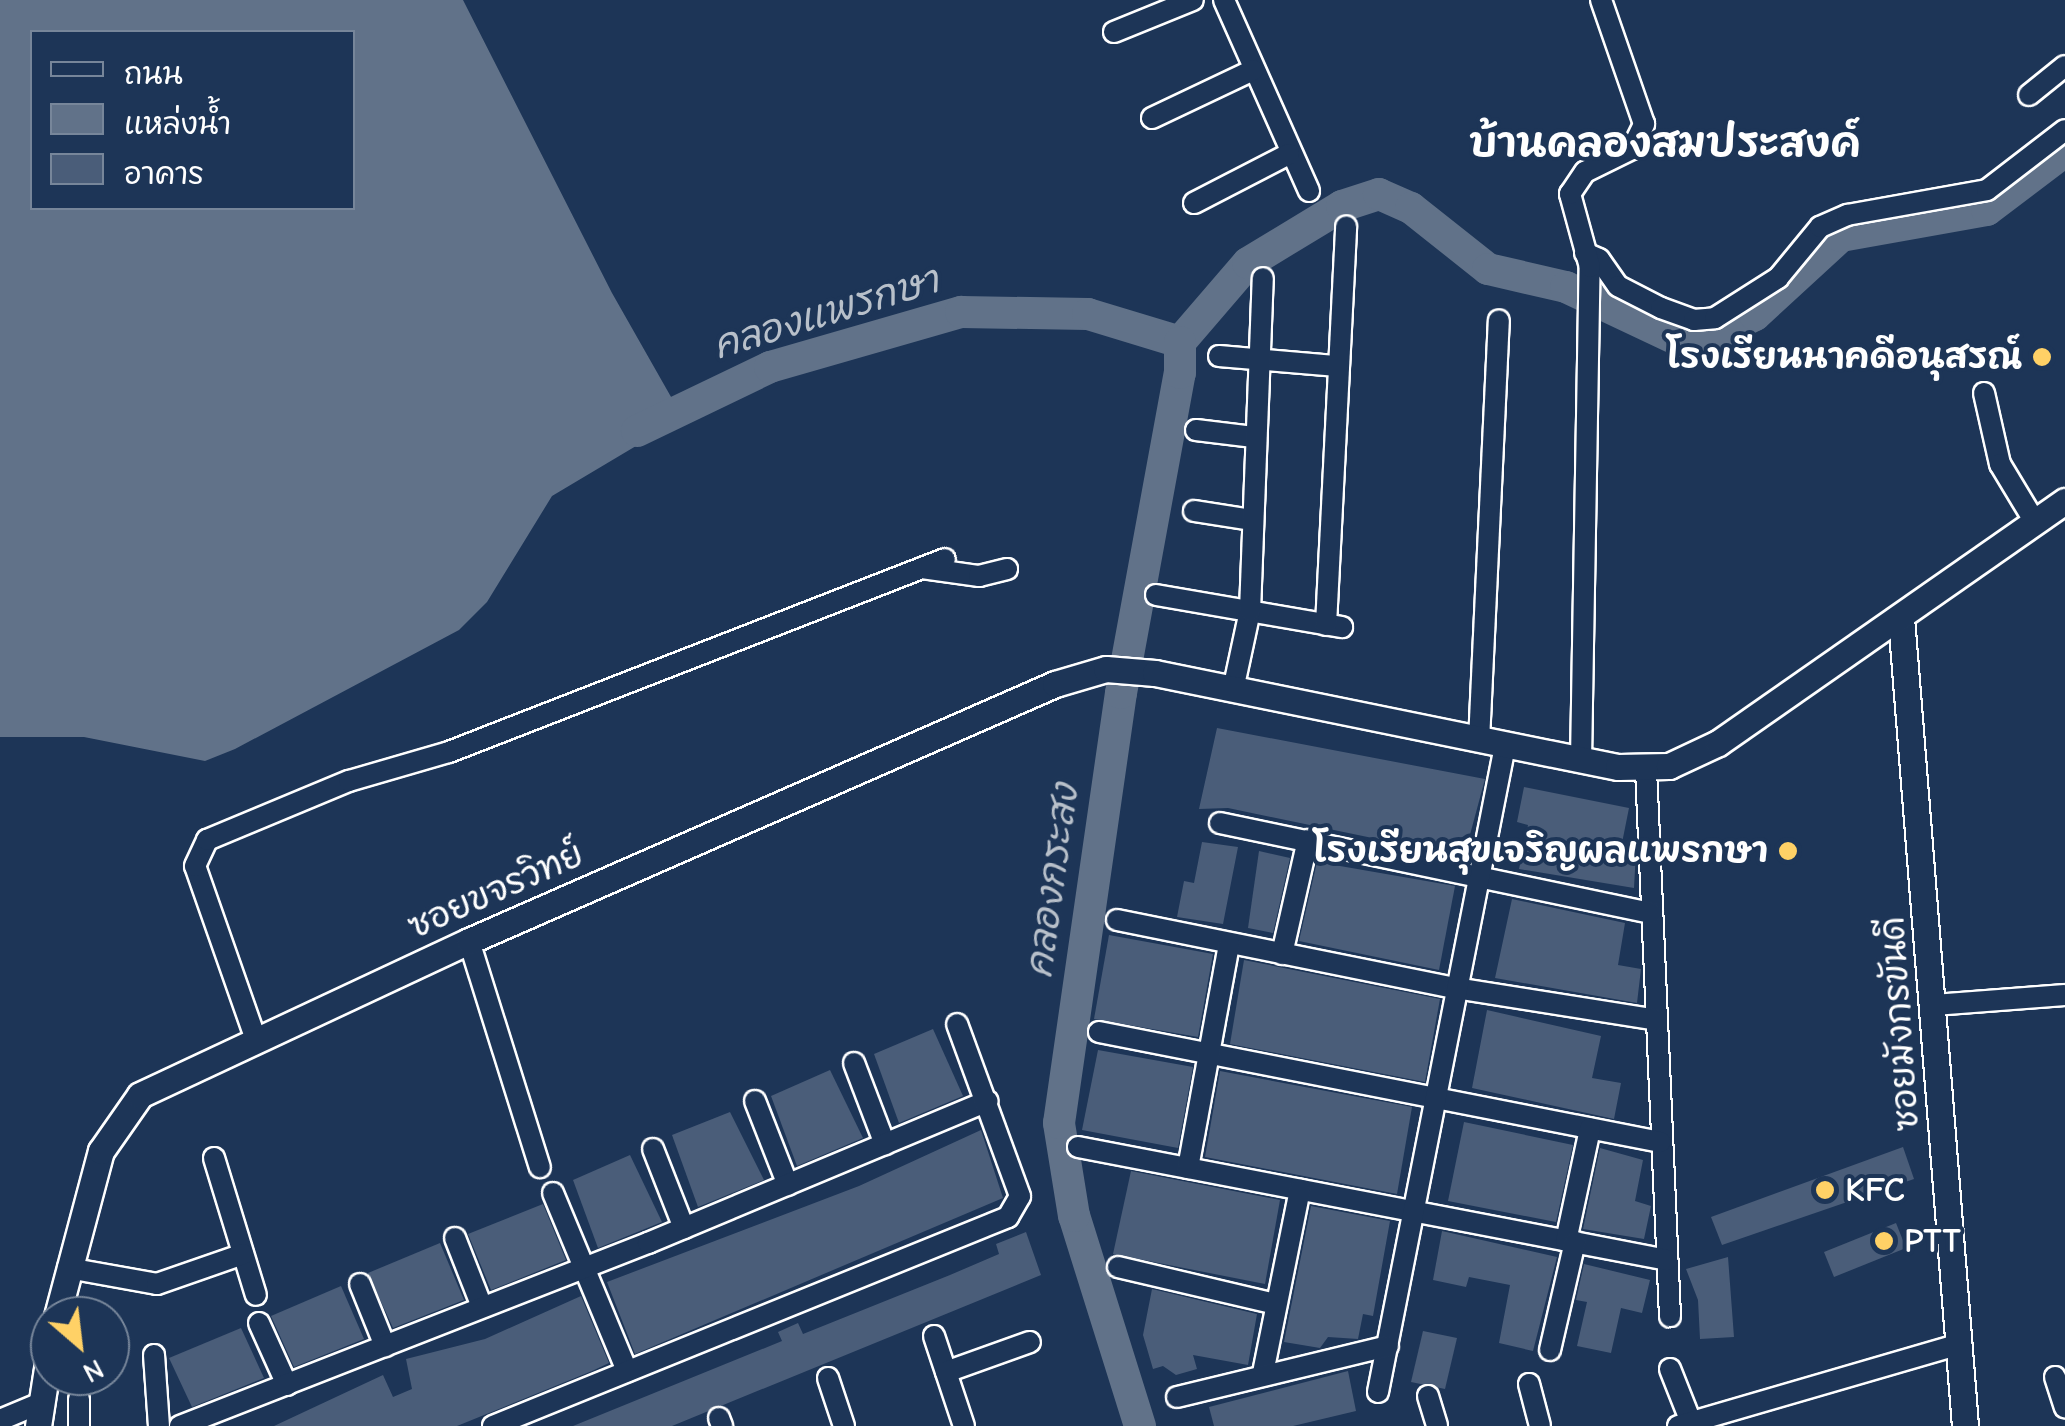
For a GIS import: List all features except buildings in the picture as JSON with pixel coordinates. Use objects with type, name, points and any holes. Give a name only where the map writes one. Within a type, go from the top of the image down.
[{"type":"street","points":[[1114,32],[1193,0]]},
{"type":"street","points":[[1224,0],[1289,154],[1309,191]]},
{"type":"street","points":[[1580,760],[1588,260],[1570,194],[1586,172],[1632,149],[1644,124],[1600,0]]},
{"type":"street","points":[[2029,95],[2065,66]]},
{"type":"street","points":[[1152,118],[1253,70]]},
{"type":"street","points":[[1588,260],[1599,259],[1618,286],[1661,308],[1694,320],[1715,318],[1785,272],[1823,226],[1847,214],[1987,190],[2065,130]]},
{"type":"street","points":[[1194,203],[1289,154]]},
{"type":"street","points":[[1156,594],[1334,626],[1335,366],[1346,227]]},
{"type":"street","points":[[1263,278],[1256,360],[1250,612],[1233,690],[1478,742],[1646,770],[1718,743],[2065,501]]},
{"type":"street","points":[[1478,742],[1498,320]]},
{"type":"street","points":[[1219,356],[1335,366]]},
{"type":"street","points":[[1984,394],[2000,464],[2035,522]]},
{"type":"street","points":[[1196,430],[1254,437]]},
{"type":"street","points":[[1194,510],[1252,520]]},
{"type":"street","points":[[256,1037],[194,866],[207,840],[349,781],[450,752],[945,559]]},
{"type":"street","points":[[922,568],[978,576],[1007,568]]},
{"type":"street","name":"ซอยมังกรขันดี","points":[[1901,618],[1965,1426]]},
{"type":"street","name":"ซอยขจรวิทย์","points":[[62,1296],[102,1151],[119,1116],[166,1078],[1055,684],[1106,669],[1155,674],[1233,690]]},
{"type":"street","points":[[1378,1392],[1409,1211],[1504,746]]},
{"type":"street","points":[[1646,770],[1670,1316]]},
{"type":"street","points":[[1220,823],[1479,872],[1652,913]]},
{"type":"street","points":[[1282,954],[1308,840]]},
{"type":"street","points":[[1117,920],[1455,988],[1656,1020]]},
{"type":"street","points":[[468,941],[540,1166]]},
{"type":"street","points":[[1188,1168],[1229,944]]},
{"type":"street","points":[[1934,1005],[2065,995]]},
{"type":"street","points":[[493,1426],[1008,1217],[1020,1196],[957,1024]]},
{"type":"street","points":[[1099,1032],[1660,1142]]},
{"type":"street","points":[[854,1063],[885,1144]]},
{"type":"street","points":[[755,1101],[788,1184]]},
{"type":"street","points":[[180,1426],[684,1228],[987,1101]]},
{"type":"street","points":[[1550,1350],[1590,1128]]},
{"type":"street","points":[[1078,1146],[1666,1260]]},
{"type":"street","points":[[652,1149],[684,1228]]},
{"type":"street","points":[[214,1158],[256,1294]]},
{"type":"street","points":[[1263,1374],[1272,1303],[1300,1190]]},
{"type":"street","points":[[553,1193],[627,1371]]},
{"type":"street","points":[[455,1238],[482,1308]]},
{"type":"street","points":[[68,1268],[157,1284],[244,1254]]},
{"type":"street","points":[[1118,1267],[1272,1303]]},
{"type":"street","points":[[360,1284],[386,1346]]},
{"type":"street","points":[[260,1323],[287,1386]]},
{"type":"street","points":[[934,1336],[964,1426]]},
{"type":"street","points":[[946,1372],[1030,1342]]},
{"type":"street","points":[[1670,1369],[1685,1424],[1961,1344]]},
{"type":"street","points":[[1177,1397],[1388,1346]]},
{"type":"street","points":[[154,1356],[159,1426]]},
{"type":"street","points":[[2055,1376],[2065,1407]]},
{"type":"street","points":[[828,1378],[844,1426]]},
{"type":"street","points":[[1529,1384],[1540,1426]]},
{"type":"street","points":[[1428,1396],[1437,1426]]},
{"type":"street","points":[[79,1398],[79,1426]]},
{"type":"street","points":[[0,1420],[38,1415]]},
{"type":"water","points":[[0,0],[463,0],[612,293],[683,418],[552,496],[487,602],[459,630],[235,749],[205,761],[84,737],[0,737]]},
{"type":"waterway","name":"คลองแพรกษา","points":[[637,431],[770,367],[961,312],[1088,314],[1180,342],[1248,263],[1342,206],[1379,194],[1411,208],[1488,269],[1566,287],[1680,341],[1701,342],[1755,315],[1841,236],[1987,210],[2065,151]]},
{"type":"waterway","name":"คลองกระสง","points":[[1140,1426],[1074,1216],[1059,1123],[1121,693],[1180,373],[1180,342]]},
{"type":"place","name":"โรงเรียนนาคดีอนุสรณ์","points":[[2042,357]]},
{"type":"place","name":"โรงเรียนสุขเจริญผลแพรกษา","points":[[1788,851]]},
{"type":"place","name":"KFC","points":[[1825,1190]]},
{"type":"place","name":"PTT","points":[[1884,1241]]},
{"type":"district","name":"บ้านคลองสมประสงค์","points":[[1665,143]]}]
